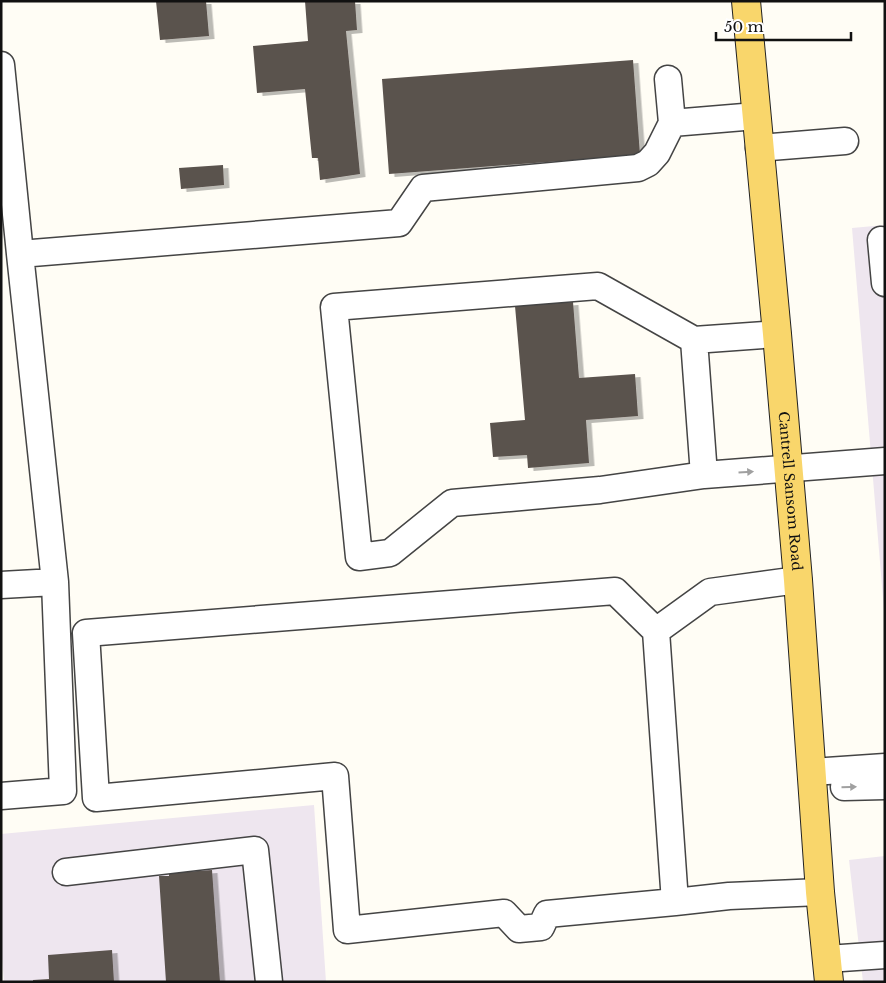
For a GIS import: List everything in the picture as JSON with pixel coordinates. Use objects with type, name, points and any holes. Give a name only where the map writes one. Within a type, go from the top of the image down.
[{"type":"main road","name":"Cantrell Sansom Road","points":[[746,1],[798,580],[820,892],[828,970]]},
{"type":"lane","points":[[1,65],[55,582],[63,791],[1,796]]},
{"type":"lane","points":[[20,254],[399,223],[423,188],[638,168],[648,163],[657,153],[672,122],[668,80]]},
{"type":"lane","points":[[672,122],[756,116]]},
{"type":"lane","points":[[759,148],[845,141]]},
{"type":"lane","points":[[881,240],[885,283]]},
{"type":"lane","points":[[777,334],[694,340],[598,286],[334,307],[359,557],[390,553],[452,503],[600,490],[704,475],[885,461]]},
{"type":"lane","points":[[694,340],[704,475]]},
{"type":"lane","points":[[656,632],[710,592],[798,580]]},
{"type":"lane","points":[[1,585],[55,582]]},
{"type":"lane","points":[[675,902],[656,632],[615,592],[86,633],[96,798],[335,776],[347,930],[504,912],[519,930],[541,927],[547,914],[675,902],[730,896],[820,892]]},
{"type":"lane","points":[[812,780],[878,764]]},
{"type":"lane","points":[[812,780],[885,786]]},
{"type":"lane","points":[[66,872],[255,850],[269,982]]},
{"type":"lane","points":[[828,970],[885,955]]},
{"type":"shaded area","points":[[885,225],[885,622],[852,228]]},
{"type":"shaded area","points":[[314,805],[326,982],[4,982],[1,946],[1,834]]},
{"type":"shaded area","points":[[885,856],[885,982],[863,982],[849,860]]},
{"type":"building","points":[[156,1],[206,1],[209,36],[160,40]]},
{"type":"building","points":[[305,1],[355,1],[357,30],[346,31],[360,174],[320,180],[318,158],[312,158],[305,89],[257,93],[253,46],[308,41]]},
{"type":"building","points":[[633,60],[640,155],[389,174],[382,79]]},
{"type":"building","points":[[223,165],[224,185],[181,189],[179,168]]},
{"type":"building","points":[[573,302],[579,378],[635,374],[638,416],[586,420],[589,463],[528,468],[527,455],[493,457],[490,423],[525,420],[515,306]]},
{"type":"building","points":[[212,870],[220,982],[166,982],[159,876],[169,876],[169,873]]},
{"type":"building","points":[[112,950],[114,982],[33,982],[33,980],[49,979],[48,955]]}]
